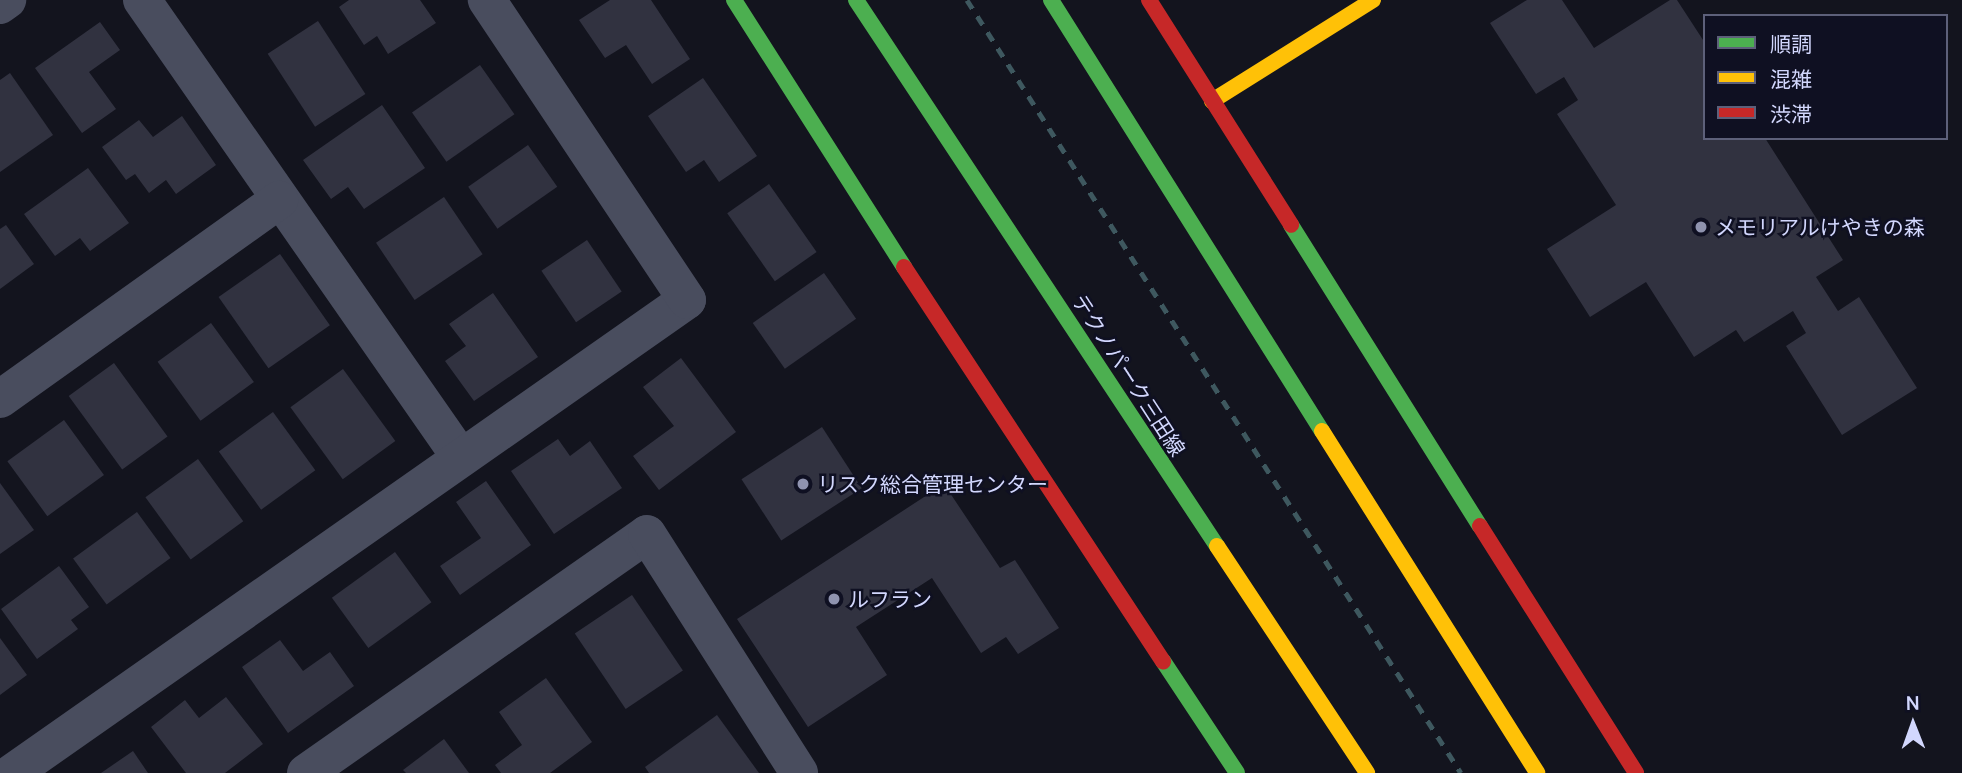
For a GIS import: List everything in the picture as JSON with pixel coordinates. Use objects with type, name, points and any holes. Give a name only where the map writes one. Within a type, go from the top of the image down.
[{"type":"main road","points":[[734,0],[937,320],[1237,773]]},
{"type":"main road","name":"テクノパーク三田線","points":[[856,0],[1367,773]]},
{"type":"main road","points":[[1051,0],[1537,773]]},
{"type":"main road","points":[[1149,0],[1636,773]]},
{"type":"main road","points":[[1212,101],[1373,0]]},
{"type":"street","points":[[0,5],[7,0]]},
{"type":"street","points":[[142,0],[461,458]]},
{"type":"street","points":[[12,773],[687,300],[487,0]]},
{"type":"street","points":[[0,399],[279,200]]},
{"type":"street","points":[[306,773],[648,534],[799,773]]},
{"type":"building","points":[[349,0],[420,0],[436,23],[388,54],[377,36],[364,45],[339,7]]},
{"type":"building","points":[[610,0],[651,0],[690,59],[652,84],[626,45],[605,58],[579,20]]},
{"type":"building","name":"メモリアルけやきの森","points":[[1527,0],[1562,0],[1594,48],[1670,0],[1677,0],[1703,40],[1703,140],[1766,140],[1843,260],[1816,277],[1838,311],[1859,297],[1917,388],[1842,435],[1786,346],[1806,333],[1793,311],[1744,342],[1736,330],[1694,357],[1646,282],[1590,317],[1547,249],[1616,205],[1557,114],[1578,100],[1564,77],[1536,94],[1490,23]]},
{"type":"building","points":[[318,21],[365,94],[315,127],[268,54]]},
{"type":"building","points":[[100,22],[120,50],[89,72],[116,109],[82,133],[35,68]]},
{"type":"building","points":[[480,65],[514,114],[446,162],[412,113]]},
{"type":"building","points":[[10,73],[53,135],[0,172],[0,80]]},
{"type":"building","points":[[703,78],[757,156],[719,182],[704,160],[686,172],[648,116]]},
{"type":"building","points":[[382,105],[425,168],[364,209],[348,187],[331,199],[303,160]]},
{"type":"building","points":[[182,116],[216,165],[176,194],[166,180],[149,193],[135,174],[126,180],[102,147],[139,120],[153,137]]},
{"type":"building","points":[[528,145],[557,187],[497,229],[468,187]]},
{"type":"building","points":[[88,168],[129,223],[90,251],[80,238],[55,256],[24,214]]},
{"type":"building","points":[[769,184],[817,252],[775,281],[727,213]]},
{"type":"building","points":[[444,197],[483,254],[415,300],[376,243]]},
{"type":"building","points":[[6,225],[34,264],[0,289],[0,229]]},
{"type":"building","points":[[587,240],[622,291],[576,322],[541,271]]},
{"type":"building","points":[[280,254],[330,325],[268,368],[219,297]]},
{"type":"building","points":[[824,273],[856,319],[785,369],[753,323]]},
{"type":"building","points":[[493,293],[538,357],[474,401],[445,361],[466,346],[449,324]]},
{"type":"building","points":[[211,323],[254,382],[201,421],[158,362]]},
{"type":"building","points":[[681,358],[736,432],[659,490],[633,456],[674,426],[643,387]]},
{"type":"building","points":[[114,363],[167,437],[122,470],[69,396]]},
{"type":"building","points":[[343,369],[395,441],[343,479],[290,407]]},
{"type":"building","points":[[273,412],[315,470],[261,510],[219,451]]},
{"type":"building","points":[[64,420],[104,475],[47,516],[7,461]]},
{"type":"building","name":"リスク総合管理センター","points":[[822,427],[862,488],[781,541],[741,479]]},
{"type":"building","points":[[558,439],[570,456],[590,441],[622,488],[554,534],[511,471]]},
{"type":"building","points":[[198,459],[243,521],[191,560],[145,497]]},
{"type":"building","points":[[486,481],[531,545],[460,595],[440,566],[481,538],[456,502]]},
{"type":"building","points":[[0,483],[34,530],[0,554]]},
{"type":"building","name":"ルフラン","points":[[944,484],[1000,568],[1015,560],[1059,628],[1018,654],[1006,637],[981,653],[932,578],[856,627],[887,675],[808,727],[737,619]]},
{"type":"building","points":[[137,512],[171,558],[107,605],[73,558]]},
{"type":"building","points":[[395,552],[431,602],[368,648],[332,598]]},
{"type":"building","points":[[59,566],[89,607],[71,620],[78,629],[37,659],[1,609]]},
{"type":"building","points":[[632,595],[683,670],[626,709],[575,634]]},
{"type":"building","points":[[0,638],[27,675],[0,695]]},
{"type":"building","points":[[280,640],[303,671],[330,652],[354,686],[288,733],[242,667]]},
{"type":"building","points":[[546,678],[592,742],[550,773],[501,773],[495,765],[522,745],[499,712]]},
{"type":"building","points":[[226,697],[263,744],[225,773],[186,773],[151,727],[185,700],[199,718]]},
{"type":"building","points":[[717,715],[759,773],[649,773],[645,767]]},
{"type":"building","points":[[444,739],[469,773],[406,773],[403,770]]},
{"type":"building","points":[[133,751],[148,773],[101,773]]},
{"type":"railway","points":[[967,0],[1461,773]]},
{"type":"traffic: fast","points":[[734,0],[904,267]]},
{"type":"traffic: fast","points":[[856,0],[1217,546]]},
{"type":"traffic: fast","points":[[1051,0],[1322,431]]},
{"type":"traffic: fast","points":[[1291,225],[1480,526]]},
{"type":"traffic: fast","points":[[1163,661],[1237,773]]},
{"type":"traffic: slow","points":[[1212,101],[1373,0]]},
{"type":"traffic: slow","points":[[1322,431],[1537,773]]},
{"type":"traffic: slow","points":[[1217,546],[1367,773]]},
{"type":"traffic: jam","points":[[1149,0],[1291,225]]},
{"type":"traffic: jam","points":[[904,267],[1163,661]]},
{"type":"traffic: jam","points":[[1480,526],[1636,773]]},
{"type":"place","name":"メモリアルけやきの森","points":[[1701,227]]},
{"type":"place","name":"リスク総合管理センター","points":[[803,484]]},
{"type":"place","name":"ルフラン","points":[[834,599]]}]
